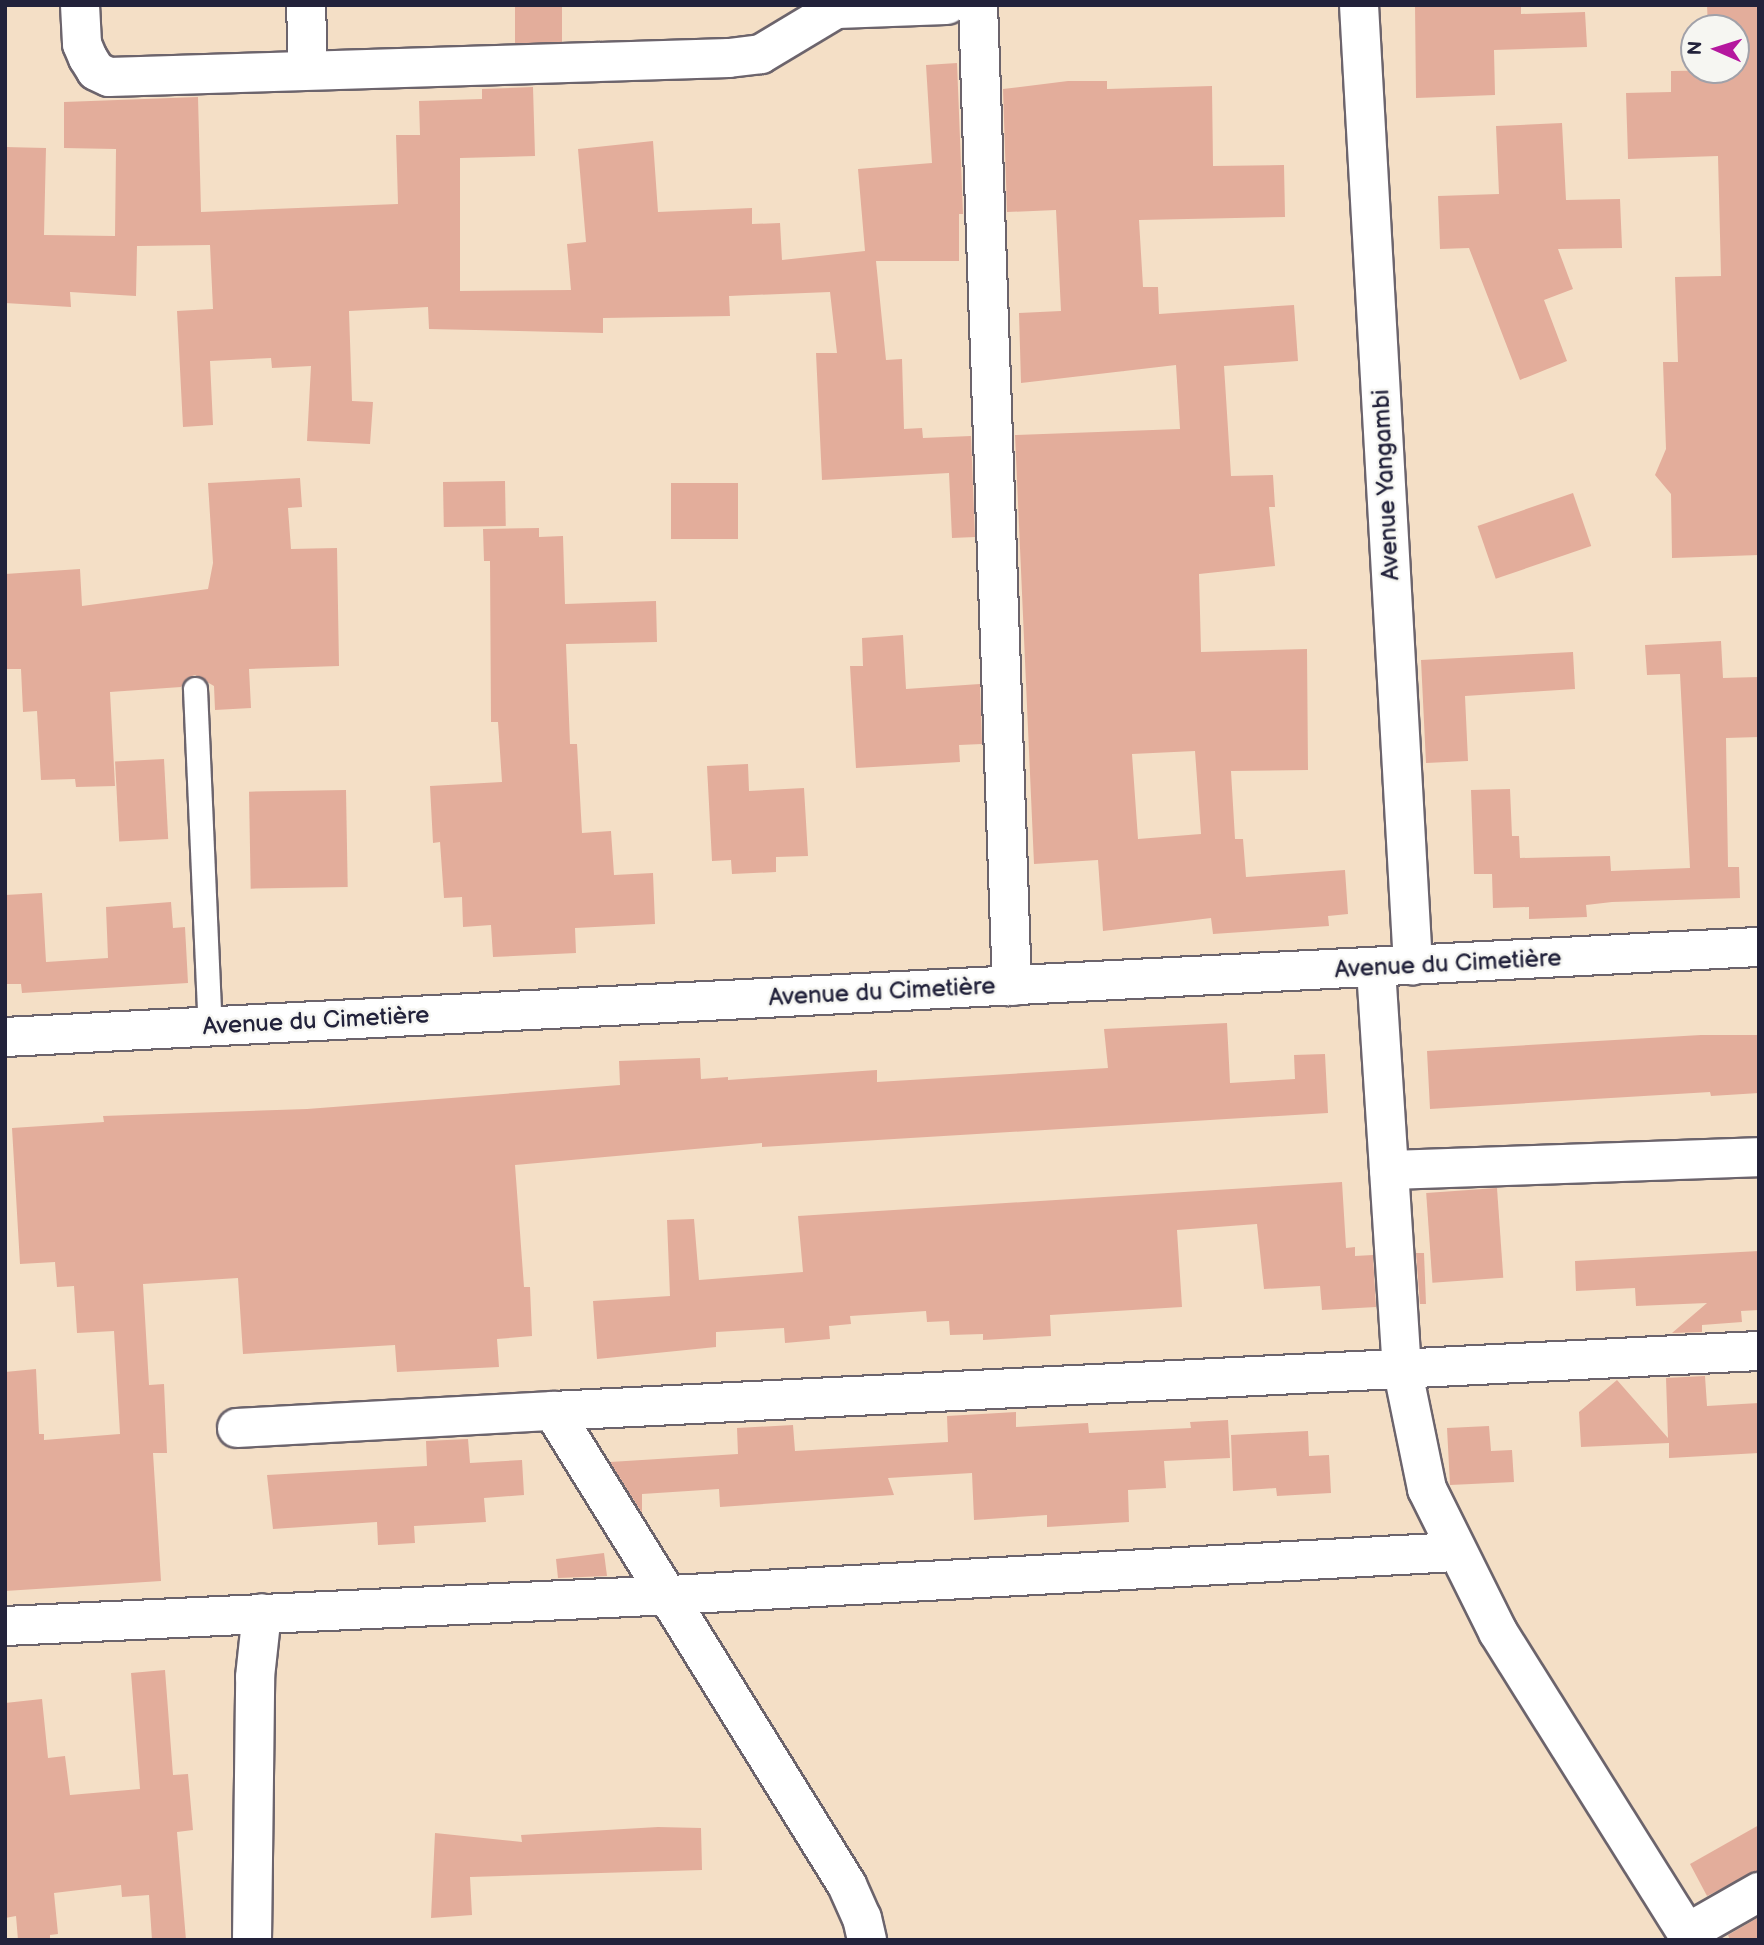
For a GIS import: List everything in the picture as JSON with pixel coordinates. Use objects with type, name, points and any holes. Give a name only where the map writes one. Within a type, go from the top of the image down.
[{"type":"street","points":[[80,5],[82,44],[96,71],[109,77],[729,58],[761,54],[836,7],[947,5]]},
{"type":"street","points":[[306,5],[308,69]]},
{"type":"street","points":[[978,5],[1012,986]]},
{"type":"street","name":"Avenue Yangambi","points":[[1359,5],[1413,965]]},
{"type":"street","name":"Avenue du Cimetière","points":[[5,1037],[1376,969],[1759,947]]},
{"type":"street","points":[[1376,969],[1402,1367],[1427,1489],[1455,1552],[1498,1632],[1689,1937],[1759,1892]]},
{"type":"street","points":[[1389,1170],[1759,1157]]},
{"type":"street","points":[[237,1428],[1759,1351]]},
{"type":"street","points":[[553,1411],[671,1595],[847,1885],[862,1918],[867,1940]]},
{"type":"street","points":[[5,1626],[671,1595],[1455,1552]]},
{"type":"street","points":[[252,1940],[255,1677],[262,1613]]},
{"type":"lane","points":[[195,689],[210,1027]]},
{"type":"building","points":[[515,5],[562,5],[562,43],[515,43]]},
{"type":"building","points":[[1415,5],[1521,5],[1521,14],[1585,12],[1587,47],[1494,50],[1495,95],[1416,98]]},
{"type":"building","points":[[1707,5],[1759,5],[1759,555],[1672,558],[1671,494],[1655,475],[1666,449],[1663,362],[1678,362],[1675,277],[1721,276],[1718,156],[1628,159],[1626,93],[1671,92],[1671,71],[1680,71],[1680,84],[1750,84],[1750,14],[1707,14]]},
{"type":"building","points":[[957,63],[963,214],[959,214],[959,261],[876,261],[886,360],[902,359],[904,429],[922,428],[923,438],[971,436],[975,537],[952,538],[949,473],[822,480],[816,353],[837,353],[830,292],[729,296],[730,316],[603,318],[603,333],[429,329],[428,307],[349,311],[352,401],[373,402],[370,444],[307,441],[311,366],[272,368],[271,358],[210,361],[213,425],[183,427],[177,311],[213,309],[210,245],[137,246],[136,296],[70,292],[71,307],[5,303],[5,147],[46,148],[44,235],[115,236],[116,149],[64,148],[64,102],[198,97],[201,212],[398,204],[396,135],[420,135],[419,101],[482,99],[482,89],[533,87],[535,156],[460,158],[460,291],[571,290],[567,244],[586,242],[578,149],[653,141],[658,212],[752,208],[752,224],[780,223],[782,260],[865,251],[858,169],[932,163],[926,65]]},
{"type":"building","points":[[1068,81],[1107,81],[1107,89],[1212,86],[1213,166],[1284,165],[1285,217],[1139,220],[1143,287],[1158,287],[1159,314],[1294,305],[1298,361],[1224,366],[1231,476],[1273,475],[1275,507],[1269,507],[1275,566],[1199,574],[1201,652],[1307,649],[1308,770],[1231,771],[1235,839],[1243,839],[1246,877],[1345,870],[1348,914],[1328,916],[1329,926],[1213,934],[1211,918],[1103,931],[1098,860],[1034,864],[1015,435],[1180,429],[1176,365],[1021,383],[1019,313],[1061,311],[1056,210],[1007,212],[1003,89]],"holes":[[[1195,751],[1201,834],[1138,839],[1132,754]]]},
{"type":"building","points":[[1562,123],[1566,200],[1620,199],[1622,248],[1558,249],[1573,289],[1544,300],[1567,361],[1520,380],[1469,248],[1440,249],[1438,196],[1499,194],[1496,126]]},
{"type":"building","points":[[300,478],[302,507],[288,508],[291,549],[337,548],[339,666],[249,669],[251,708],[215,710],[214,686],[195,675],[187,678],[181,687],[110,692],[115,786],[76,787],[75,779],[41,780],[37,711],[23,712],[21,669],[5,669],[5,574],[80,569],[82,606],[208,589],[213,563],[208,483]]},
{"type":"building","points":[[505,481],[506,526],[444,527],[443,482]]},
{"type":"building","points":[[671,483],[738,483],[738,539],[671,539]]},
{"type":"building","points":[[1573,493],[1591,546],[1496,579],[1478,526]]},
{"type":"building","points":[[539,528],[539,537],[563,536],[565,604],[656,601],[657,642],[566,644],[570,744],[577,744],[582,833],[611,831],[614,875],[653,873],[655,924],[575,928],[576,953],[493,957],[491,925],[463,927],[462,897],[444,898],[440,842],[433,843],[430,786],[502,782],[498,722],[491,722],[490,561],[484,561],[483,529]]},
{"type":"building","points":[[903,635],[906,689],[980,684],[982,744],[959,745],[960,762],[856,768],[850,666],[863,666],[862,638]]},
{"type":"building","points":[[1721,641],[1723,678],[1758,677],[1759,737],[1726,738],[1728,867],[1739,867],[1740,898],[1586,905],[1587,917],[1529,919],[1529,907],[1493,908],[1492,874],[1474,874],[1471,790],[1510,789],[1512,836],[1519,836],[1520,858],[1610,856],[1611,871],[1690,868],[1680,674],[1647,675],[1645,645]]},
{"type":"building","points":[[1573,652],[1575,689],[1465,696],[1468,761],[1426,763],[1421,660]]},
{"type":"building","points":[[164,759],[168,839],[119,841],[115,762]]},
{"type":"building","points":[[748,764],[749,791],[804,788],[808,856],[776,857],[776,872],[732,874],[731,860],[712,861],[707,766]]},
{"type":"building","points":[[346,790],[348,887],[251,889],[249,792]]},
{"type":"building","points":[[42,893],[46,962],[108,958],[106,907],[171,902],[173,928],[185,927],[188,983],[22,993],[21,984],[5,984],[5,895]]},
{"type":"building","points":[[1227,1023],[1230,1083],[1295,1079],[1294,1055],[1325,1054],[1328,1113],[762,1147],[762,1143],[515,1165],[524,1287],[530,1287],[532,1336],[497,1339],[499,1367],[397,1372],[395,1345],[243,1354],[238,1278],[143,1284],[149,1385],[164,1384],[167,1453],[153,1453],[161,1581],[5,1591],[5,1372],[36,1369],[39,1434],[44,1434],[44,1440],[120,1434],[114,1331],[77,1333],[74,1286],[57,1287],[55,1262],[20,1264],[12,1128],[104,1122],[103,1116],[307,1109],[620,1085],[619,1061],[700,1058],[701,1079],[728,1077],[728,1080],[877,1070],[877,1082],[1108,1068],[1104,1029]]},
{"type":"building","points":[[1701,1035],[1759,1035],[1759,1093],[1711,1096],[1710,1092],[1430,1109],[1427,1051]]},
{"type":"building","points":[[1342,1182],[1346,1248],[1355,1247],[1355,1256],[1373,1255],[1376,1307],[1322,1310],[1320,1286],[1264,1289],[1257,1224],[1177,1230],[1182,1307],[1050,1315],[1051,1336],[983,1340],[983,1334],[950,1335],[949,1321],[927,1322],[926,1311],[850,1316],[851,1324],[829,1326],[830,1339],[785,1343],[784,1328],[716,1332],[716,1347],[597,1359],[593,1301],[670,1296],[667,1220],[694,1219],[699,1280],[803,1272],[798,1216]]},
{"type":"building","points":[[1497,1188],[1503,1278],[1432,1283],[1426,1193]]},
{"type":"building","points":[[1759,1251],[1759,1310],[1741,1311],[1742,1322],[1702,1325],[1702,1332],[1672,1333],[1707,1303],[1636,1306],[1635,1288],[1576,1291],[1575,1261]]},
{"type":"building","points":[[1416,1253],[1424,1253],[1426,1304],[1420,1304]]},
{"type":"building","points":[[1705,1376],[1707,1406],[1759,1403],[1759,1453],[1669,1458],[1669,1443],[1581,1447],[1579,1412],[1617,1380],[1668,1438],[1666,1378]]},
{"type":"building","points":[[1016,1412],[1016,1427],[1088,1423],[1089,1433],[1191,1428],[1190,1422],[1228,1420],[1230,1458],[1164,1461],[1166,1488],[1128,1490],[1129,1522],[1047,1527],[1047,1515],[974,1520],[972,1473],[888,1478],[894,1495],[720,1507],[719,1489],[642,1494],[642,1513],[610,1462],[738,1454],[737,1428],[793,1425],[795,1451],[948,1442],[947,1416]]},
{"type":"building","points":[[1489,1426],[1491,1451],[1512,1450],[1514,1482],[1450,1485],[1447,1428]]},
{"type":"building","points":[[1308,1431],[1309,1456],[1329,1455],[1331,1493],[1277,1496],[1276,1488],[1233,1491],[1231,1435]]},
{"type":"building","points":[[468,1439],[470,1463],[522,1460],[524,1495],[484,1498],[486,1522],[414,1526],[415,1543],[378,1545],[377,1522],[273,1529],[267,1475],[427,1466],[426,1441]]},
{"type":"building","points":[[604,1553],[607,1576],[558,1578],[556,1559]]},
{"type":"building","points":[[165,1670],[173,1775],[188,1774],[193,1830],[177,1832],[186,1940],[152,1940],[149,1895],[122,1897],[121,1885],[54,1893],[58,1934],[50,1935],[50,1940],[18,1940],[16,1916],[5,1918],[5,1703],[42,1699],[48,1758],[65,1756],[70,1795],[140,1789],[131,1673]]},
{"type":"building","points":[[1759,1825],[1759,1870],[1707,1896],[1690,1864]]},
{"type":"building","points":[[658,1827],[701,1828],[702,1870],[470,1877],[472,1915],[431,1918],[435,1833],[522,1842],[521,1835]]},
{"type":"building","points":[[1759,1917],[1759,1940],[1730,1940],[1728,1935]]}]
